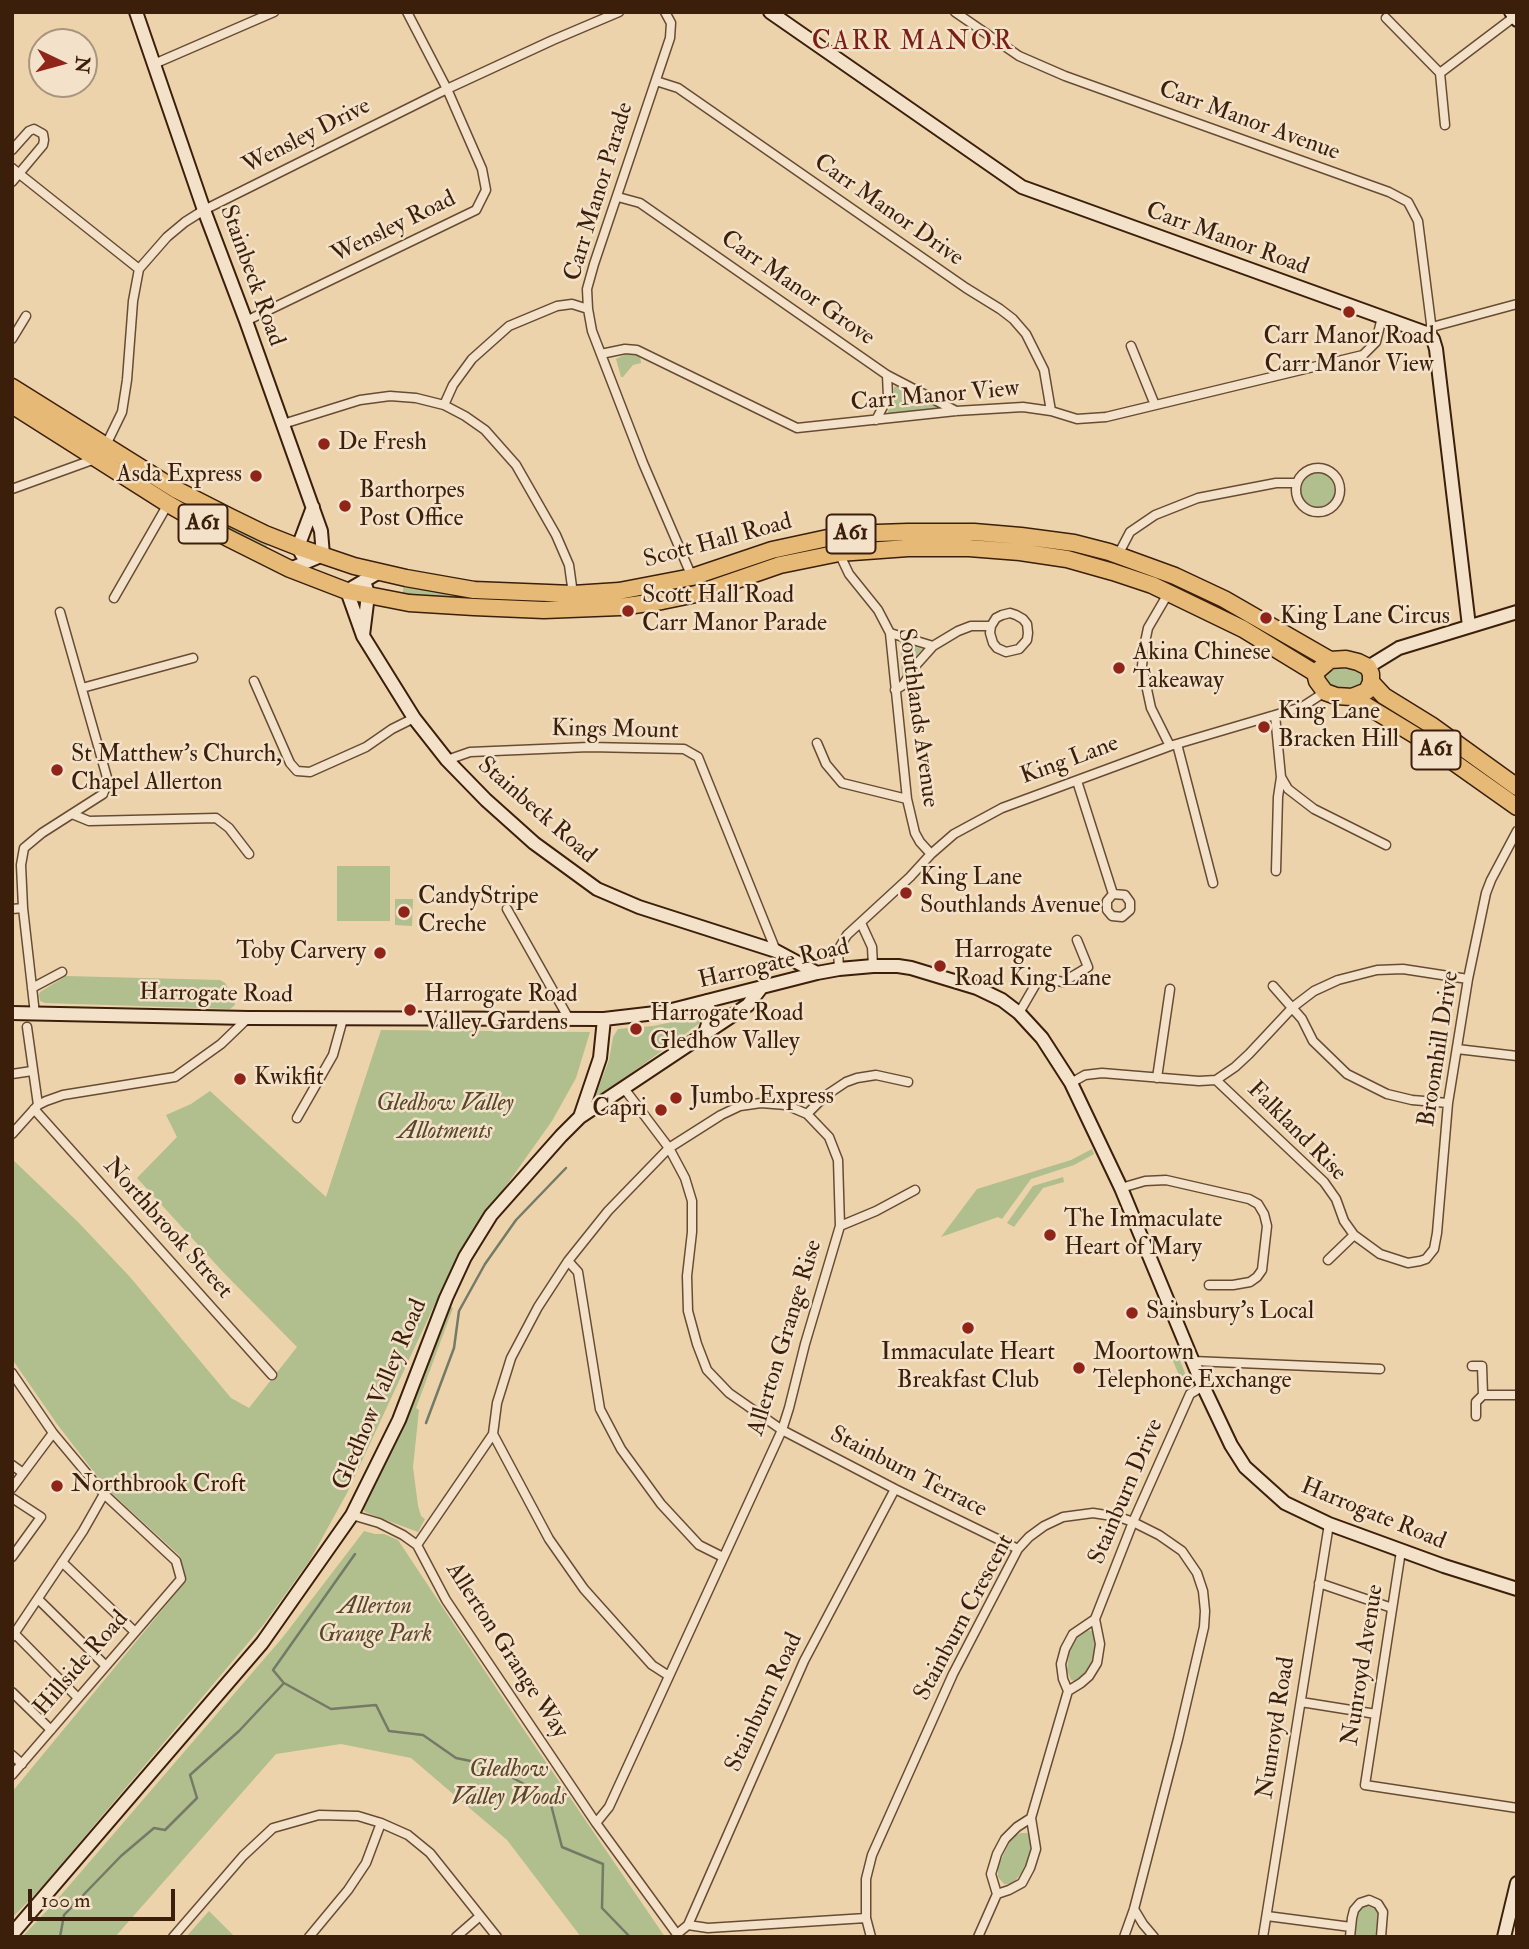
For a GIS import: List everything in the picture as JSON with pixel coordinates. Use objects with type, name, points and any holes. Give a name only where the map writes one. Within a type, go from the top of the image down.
[{"type":"highway","name":"Scott Hall Road","points":[[12,387],[95,454],[175,489],[265,534],[354,566],[379,572],[474,590],[573,594],[642,587],[692,578],[772,550],[846,534],[961,532],[1021,536],[1074,543],[1118,555],[1175,576],[1224,599],[1330,660]]},
{"type":"highway","name":"Scott Hall Road","points":[[12,405],[95,454],[168,504],[228,538],[290,569],[347,591],[366,588],[409,603],[474,607],[544,610],[620,607],[696,594],[780,565],[839,553],[908,548],[969,548],[1020,552],[1067,559],[1169,592],[1243,629],[1315,673]]},
{"type":"highway","name":"A61","points":[[1330,660],[1346,659],[1358,662],[1384,696],[1432,726],[1517,787]]},
{"type":"highway","points":[[1325,692],[1315,673],[1330,660]]},
{"type":"highway","points":[[1352,697],[1367,691],[1369,674]]},
{"type":"highway","name":"A61","points":[[1325,692],[1352,697],[1418,737],[1517,807]]},
{"type":"street","name":"Stainbeck Road","points":[[136,12],[204,210],[314,506],[321,531],[323,555]]},
{"type":"street","points":[[154,64],[274,12]]},
{"type":"street","name":"Wensley Road","points":[[246,321],[476,210],[486,190],[482,169],[447,89],[407,12]]},
{"type":"street","name":"Wensley Drive","points":[[139,269],[167,237],[204,210],[447,89],[619,12]]},
{"type":"street","name":"Carr Manor Parade","points":[[665,12],[671,23],[670,38],[587,289],[592,331],[643,463],[692,578]]},
{"type":"street","name":"Carr Manor Road","points":[[770,12],[1022,187],[1432,333]]},
{"type":"street","name":"Carr Manor Avenue","points":[[955,12],[1019,56],[1065,76],[1376,188],[1408,202],[1418,221],[1432,333]]},
{"type":"street","points":[[1440,73],[1514,16]]},
{"type":"street","points":[[1386,18],[1440,73],[1445,125]]},
{"type":"street","name":"Carr Manor Drive","points":[[656,81],[678,88],[1013,319],[1026,334],[1044,370],[1051,411]]},
{"type":"street","points":[[12,150],[29,131],[34,129],[43,134],[43,145],[16,171],[12,182]]},
{"type":"street","points":[[12,489],[95,454],[122,412],[133,301],[139,269],[16,171]]},
{"type":"street","name":"Carr Manor Grove","points":[[618,197],[640,203],[887,375],[956,411]]},
{"type":"street","points":[[444,405],[453,385],[472,359],[509,326],[557,306],[572,304],[588,309]]},
{"type":"street","points":[[1469,626],[1432,333],[1517,304]]},
{"type":"street","points":[[12,339],[26,316]]},
{"type":"street","name":"Carr Manor View","points":[[601,354],[625,349],[637,350],[797,428],[956,411],[1023,407],[1051,411],[1077,419],[1106,417],[1363,355],[1376,342],[1382,317]]},
{"type":"street","points":[[1131,346],[1155,405]]},
{"type":"street","points":[[876,420],[888,397],[887,375]]},
{"type":"street","points":[[284,424],[360,400],[390,396],[416,398],[444,405],[485,430],[516,464],[556,535],[569,565],[573,594]]},
{"type":"street","points":[[1320,468],[1329,471],[1337,478],[1340,489],[1337,501],[1330,509],[1318,512],[1308,509],[1297,495],[1297,483],[1309,470],[1320,468]]},
{"type":"street","points":[[1118,555],[1130,532],[1155,515],[1198,498],[1276,483],[1297,483]]},
{"type":"street","points":[[114,598],[168,504]]},
{"type":"street","points":[[314,506],[298,547],[315,579]]},
{"type":"street","name":"Southlands Avenue","points":[[839,553],[849,574],[878,610],[890,633],[907,799],[915,833],[931,854]]},
{"type":"street","points":[[290,569],[323,555]]},
{"type":"street","points":[[354,566],[366,588],[363,636]]},
{"type":"street","points":[[366,588],[379,572]]},
{"type":"street","points":[[1175,576],[1148,628],[1142,666],[1151,708],[1173,745],[1213,883]]},
{"type":"street","name":"Stainbeck Road","points":[[347,591],[363,636],[414,718],[447,760],[534,843],[597,889],[639,907],[776,951],[817,973]]},
{"type":"street","points":[[35,1014],[23,908],[21,865],[24,848],[42,833],[103,794],[108,781],[60,612]]},
{"type":"street","points":[[1369,674],[1399,648],[1517,612]]},
{"type":"street","points":[[1002,615],[1016,615],[1027,624],[1027,640],[1019,649],[1006,652],[993,643],[991,626],[996,618],[1002,615]]},
{"type":"street","points":[[895,690],[903,685],[933,646],[971,626],[991,626]]},
{"type":"street","points":[[890,633],[933,646]]},
{"type":"street","points":[[82,688],[193,658]]},
{"type":"street","points":[[254,681],[290,763],[297,771],[310,772],[366,747],[414,718]]},
{"type":"street","name":"King Lane","points":[[839,969],[838,950],[847,935],[954,834],[1002,808],[1173,745],[1302,707],[1325,692]]},
{"type":"street","points":[[1275,715],[1281,778],[1276,871]]},
{"type":"street","points":[[817,743],[826,764],[842,783],[907,799]]},
{"type":"street","name":"Kings Mount","points":[[447,760],[470,752],[589,747],[684,748],[698,757],[776,951]]},
{"type":"street","points":[[1281,778],[1288,789],[1314,809],[1386,845]]},
{"type":"street","points":[[1077,781],[1113,894]]},
{"type":"street","points":[[72,814],[89,821],[216,818],[229,828],[249,854]]},
{"type":"street","name":"Broomhill Drive","points":[[1408,1263],[1426,1259],[1434,1249],[1448,1103],[1468,979],[1489,887],[1517,831]]},
{"type":"street","points":[[12,909],[23,908]]},
{"type":"street","points":[[507,909],[569,1019]]},
{"type":"street","points":[[861,923],[872,947],[873,966]]},
{"type":"street","points":[[1019,1013],[1037,982],[1063,982],[1088,967],[1077,940]]},
{"type":"street","name":"Harrogate Road","points":[[12,1013],[248,1018],[604,1019],[664,1012],[839,969],[898,966],[967,985],[1002,1000],[1019,1013],[1042,1038],[1071,1083],[1121,1188],[1203,1386],[1231,1446],[1245,1466],[1285,1503],[1329,1524],[1517,1589]]},
{"type":"street","points":[[1071,1083],[1092,1073],[1199,1082],[1216,1080],[1249,1054],[1293,1007],[1314,991],[1338,980],[1377,970],[1404,969],[1468,979]]},
{"type":"street","points":[[32,988],[62,972]]},
{"type":"street","points":[[1273,985],[1302,1019],[1314,1041],[1347,1074],[1387,1094],[1412,1100],[1448,1103]]},
{"type":"street","name":"Gledhow Valley Road","points":[[12,1934],[262,1643],[352,1516],[399,1420],[446,1298],[465,1257],[491,1215],[580,1117],[748,1005],[761,988]]},
{"type":"street","points":[[1157,1078],[1170,989]]},
{"type":"street","points":[[705,1033],[710,1018],[707,1002]]},
{"type":"street","points":[[12,1134],[36,1107],[63,1095],[175,1077],[221,1044],[248,1018]]},
{"type":"street","points":[[297,1118],[332,1055],[343,1018]]},
{"type":"street","points":[[580,1117],[600,1058],[604,1019]]},
{"type":"street","points":[[27,1027],[36,1107]]},
{"type":"street","points":[[1457,1049],[1517,1056]]},
{"type":"street","points":[[12,1074],[32,1071]]},
{"type":"street","points":[[417,1545],[493,1434],[497,1403],[511,1358],[538,1307],[568,1261],[608,1211],[668,1148],[740,1106],[761,1103],[786,1105],[807,1114],[825,1096],[857,1078],[876,1075],[908,1083]]},
{"type":"street","name":"Falkland Rise","points":[[1216,1080],[1324,1182],[1336,1199],[1344,1221],[1354,1236],[1380,1254],[1408,1263]]},
{"type":"street","name":"Stainburn Terrace","points":[[623,1087],[668,1148],[685,1178],[692,1201],[687,1276],[688,1311],[707,1370],[729,1393],[782,1430],[1018,1549]]},
{"type":"street","name":"Northbrook Street","points":[[36,1107],[272,1374]]},
{"type":"street","name":"Allerton Grange Rise","points":[[596,1823],[609,1807],[782,1430],[795,1387],[805,1344],[841,1226],[838,1160],[829,1137],[807,1114]]},
{"type":"street","points":[[1121,1188],[1145,1181],[1166,1180],[1249,1199],[1258,1204],[1267,1226],[1262,1270],[1258,1277],[1233,1286],[1209,1285]]},
{"type":"street","points":[[841,1226],[915,1190]]},
{"type":"street","points":[[1328,1261],[1354,1236]]},
{"type":"street","points":[[568,1261],[578,1272],[600,1409],[621,1449],[661,1504],[699,1545],[723,1557]]},
{"type":"street","points":[[1193,1361],[1380,1369]]},
{"type":"street","points":[[1472,1366],[1482,1366],[1483,1395]]},
{"type":"street","points":[[12,1373],[53,1433],[104,1494],[13,1636],[78,1698]]},
{"type":"street","name":"Stainburn Drive","points":[[1068,1690],[1081,1684],[1097,1663],[1100,1644],[1095,1619],[1133,1522],[1190,1394],[1203,1386]]},
{"type":"street","points":[[1476,1416],[1476,1402],[1483,1395],[1517,1395]]},
{"type":"street","points":[[12,1488],[53,1433]]},
{"type":"street","points":[[493,1434],[549,1539],[584,1589],[652,1665],[669,1676]]},
{"type":"street","points":[[12,1465],[23,1473]]},
{"type":"street","name":"Stainburn Road","points":[[678,1935],[688,1925],[804,1661],[895,1489]]},
{"type":"street","name":"Hillside Road","points":[[12,1775],[181,1579],[176,1561],[104,1494]]},
{"type":"street","points":[[12,1497],[41,1517],[12,1557]]},
{"type":"street","name":"Stainburn Crescent","points":[[871,1937],[866,1918],[866,1879],[872,1855],[953,1674],[1018,1549],[1044,1526],[1063,1517],[1093,1513],[1133,1522],[1182,1551],[1197,1573],[1203,1591],[1205,1611],[1204,1627],[1178,1739],[1134,1909],[1124,1937]]},
{"type":"street","name":"Allerton Grange Way","points":[[352,1516],[379,1524],[417,1545],[446,1600],[596,1823],[678,1935]]},
{"type":"street","name":"Nunroyd Road","points":[[1263,1937],[1329,1524]]},
{"type":"street","name":"Nunroyd Avenue","points":[[1401,1551],[1365,1785],[1517,1808]]},
{"type":"street","points":[[62,1563],[135,1632]]},
{"type":"street","points":[[1320,1583],[1392,1608]]},
{"type":"street","points":[[38,1599],[106,1666]]},
{"type":"street","name":"Stainburn Drive","points":[[997,1894],[1022,1883],[1030,1868],[1036,1849],[1031,1818],[1068,1690],[1061,1664],[1073,1634],[1095,1619]]},
{"type":"street","points":[[12,1692],[51,1730]]},
{"type":"street","points":[[1301,1702],[1376,1714]]},
{"type":"street","points":[[12,1755],[22,1764]]},
{"type":"street","points":[[173,1937],[243,1856],[273,1828],[319,1815],[358,1816],[408,1835],[430,1853],[497,1937]]},
{"type":"street","points":[[978,1937],[997,1894],[991,1874],[997,1854],[1005,1839],[1031,1818]]},
{"type":"street","points":[[309,1937],[348,1890],[366,1863],[381,1823]]},
{"type":"street","points":[[1504,1937],[1517,1883]]},
{"type":"street","points":[[1350,1937],[1352,1918],[1357,1906],[1364,1901],[1378,1903],[1383,1912],[1381,1937]]},
{"type":"street","points":[[1134,1909],[1154,1937]]},
{"type":"street","points":[[456,1937],[480,1916]]},
{"type":"street","points":[[1267,1916],[1351,1927]]},
{"type":"street","points":[[688,1925],[708,1928],[866,1918]]},
{"type":"green space","points":[[628,353],[640,356],[641,363],[633,365],[621,377],[616,359]]},
{"type":"green space","points":[[899,386],[936,406],[935,411],[889,415],[894,387]]},
{"type":"green space","points":[[1318,473],[1330,478],[1335,490],[1330,502],[1318,507],[1306,502],[1301,490],[1306,478]]},
{"type":"green space","points":[[176,496],[268,544],[265,550],[173,501]]},
{"type":"green space","points":[[932,536],[1048,544],[1092,557],[851,545],[849,542]]},
{"type":"green space","points":[[835,542],[835,546],[694,588],[661,592],[763,559]]},
{"type":"green space","points":[[404,585],[501,597],[501,602],[402,596]]},
{"type":"green space","points":[[1181,587],[1211,600],[1306,655],[1304,660],[1181,590]]},
{"type":"green space","points":[[900,641],[922,649],[904,676],[902,675]]},
{"type":"green space","points":[[1337,668],[1359,671],[1363,678],[1359,689],[1331,690],[1325,676],[1330,670]]},
{"type":"green space","points":[[1384,702],[1517,793],[1517,800],[1381,707]]},
{"type":"green space","points":[[337,866],[390,866],[390,921],[337,921]]},
{"type":"green space","name":"CandyStripe Creche","points":[[395,899],[413,899],[412,926],[395,925]]},
{"type":"green space","points":[[66,976],[220,980],[225,983],[234,998],[235,1005],[230,1009],[40,1001],[40,992]]},
{"type":"green space","points":[[697,1017],[700,1023],[596,1099],[609,1060],[613,1037],[618,1029],[653,1026]]},
{"type":"green space","name":"Gledhow Valley Allotments","points":[[381,1030],[590,1032],[576,1078],[552,1121],[459,1252],[347,1493],[310,1560],[264,1624],[42,1887],[12,1918],[12,1792],[186,1581],[180,1556],[107,1489],[12,1359],[12,1159],[78,1222],[130,1277],[231,1398],[249,1408],[297,1347],[223,1272],[137,1178],[177,1137],[166,1115],[191,1104],[210,1091],[326,1197]]},
{"type":"green space","points":[[1092,1149],[1094,1154],[1074,1165],[1031,1179],[1002,1219],[998,1217],[941,1237],[977,1189],[1071,1160]]},
{"type":"green space","points":[[1063,1177],[1064,1182],[1043,1188],[1014,1227],[1007,1223],[1033,1186]]},
{"type":"green space","points":[[449,1306],[453,1308],[416,1408],[419,1410],[413,1467],[418,1506],[425,1519],[418,1532],[363,1509],[412,1404]]},
{"type":"green space","points":[[1176,1351],[1185,1373],[1184,1377],[1179,1375],[1170,1354]]},
{"type":"green space","name":"Gledhow Valley Woods","points":[[364,1531],[384,1534],[398,1540],[665,1937],[581,1937],[507,1840],[411,1758],[341,1744],[276,1754],[115,1937],[22,1937],[283,1637]]},
{"type":"green space","points":[[1087,1630],[1094,1635],[1095,1651],[1092,1661],[1082,1677],[1071,1680],[1067,1670],[1070,1649],[1076,1638]]},
{"type":"green space","points":[[1027,1833],[1031,1837],[1030,1856],[1015,1881],[1004,1884],[998,1877],[998,1866],[1012,1837]]},
{"type":"green space","points":[[1369,1905],[1379,1914],[1376,1937],[1354,1937],[1358,1912]]},
{"type":"green space","points":[[209,1911],[235,1937],[186,1937]]},
{"type":"waterway","points":[[426,1423],[454,1348],[459,1311],[485,1264],[516,1220],[566,1168]]},
{"type":"waterway","points":[[283,1682],[273,1670],[355,1554]]},
{"type":"waterway","points":[[60,1937],[64,1915],[121,1856],[154,1828],[165,1830],[197,1798],[190,1775],[239,1731],[284,1683],[331,1709],[376,1705],[389,1731],[423,1735],[456,1758],[490,1765],[550,1801],[562,1847],[603,1864],[602,1908],[630,1937]]},
{"type":"place","name":"Carr Manor Road Carr Manor View","points":[[1349,312]]},
{"type":"place","name":"De Fresh","points":[[324,444]]},
{"type":"place","name":"Asda Express","points":[[256,476]]},
{"type":"place","name":"Barthorpes Post Office","points":[[345,506]]},
{"type":"place","name":"Scott Hall Road Carr Manor Parade","points":[[628,611]]},
{"type":"place","name":"King Lane Circus","points":[[1266,618]]},
{"type":"place","name":"Akina Chinese Takeaway","points":[[1119,668]]},
{"type":"place","name":"King Lane Bracken Hill","points":[[1264,727]]},
{"type":"place","name":"St Matthew's Church, Chapel Allerton","points":[[57,770]]},
{"type":"place","name":"King Lane Southlands Avenue","points":[[906,893]]},
{"type":"place","name":"CandyStripe Creche","points":[[404,912]]},
{"type":"place","name":"Toby Carvery","points":[[380,953]]},
{"type":"place","name":"Harrogate Road King Lane","points":[[940,966]]},
{"type":"place","name":"Harrogate Road Valley Gardens","points":[[410,1010]]},
{"type":"place","name":"Harrogate Road Gledhow Valley","points":[[636,1029]]},
{"type":"place","name":"Kwikfit","points":[[240,1079]]},
{"type":"place","name":"Jumbo Express","points":[[676,1098]]},
{"type":"place","name":"Capri","points":[[661,1110]]},
{"type":"place","name":"The Immaculate Heart of Mary","points":[[1050,1235]]},
{"type":"place","name":"Sainsbury's Local","points":[[1132,1313]]},
{"type":"place","name":"Immaculate Heart Breakfast Club","points":[[968,1328]]},
{"type":"place","name":"Moortown Telephone Exchange","points":[[1079,1368]]},
{"type":"place","name":"Northbrook Croft","points":[[57,1486]]},
{"type":"district","name":"CARR MANOR","points":[[913,43]]},
{"type":"park label","name":"Allerton Grange Park","points":[[375,1622]]}]
